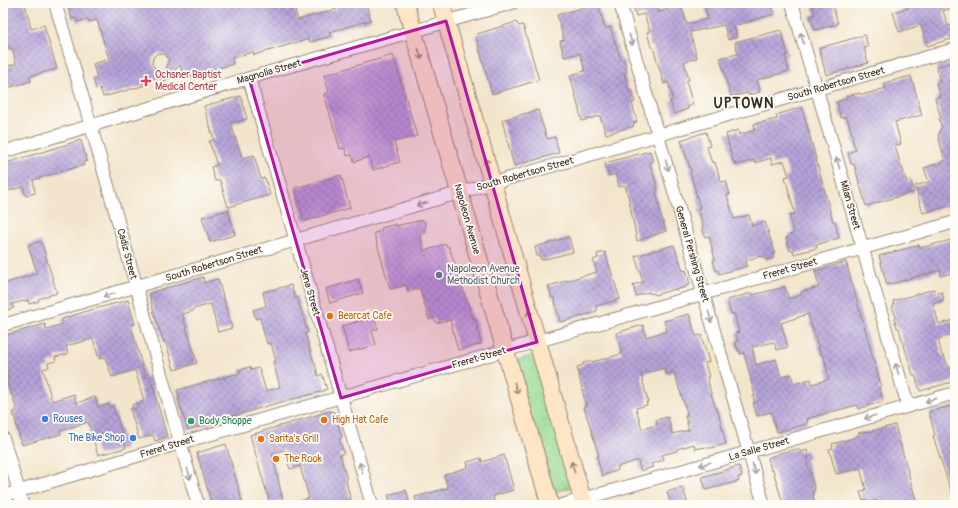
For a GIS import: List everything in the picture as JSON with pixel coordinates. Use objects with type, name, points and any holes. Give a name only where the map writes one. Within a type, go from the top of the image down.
[{"type":"main road","name":"Napoleon Avenue","points":[[405,3],[550,505]]},
{"type":"main road","points":[[441,3],[583,502]]},
{"type":"street","name":"Cadiz Street","points":[[56,3],[92,125],[198,505]]},
{"type":"street","name":"Magnolia Street","points":[[3,152],[248,78],[512,3]]},
{"type":"street","name":"General Pershing Street","points":[[620,3],[764,505]]},
{"type":"street","name":"Milan Street","points":[[792,3],[908,406]]},
{"type":"street","name":"South Robertson Street","points":[[3,324],[136,287],[295,239],[460,194],[955,49]]},
{"type":"street","name":"Jena Street","points":[[248,78],[372,505]]},
{"type":"street","name":"Freret Street","points":[[3,496],[180,443],[955,222]]},
{"type":"street","name":"La Salle Street","points":[[562,505],[583,502],[749,452],[955,393]]},
{"type":"street","points":[[3,438],[23,505]]},
{"type":"highlighted area","points":[[446,21],[537,342],[341,398],[249,78]]},
{"type":"green space","points":[[535,355],[572,487],[552,493],[514,361]]},
{"type":"building","points":[[3,3],[25,3],[31,29],[44,25],[57,69],[30,76],[31,81],[8,88],[3,67],[16,64],[12,48],[9,49],[8,46],[5,47],[3,40]]},
{"type":"building","points":[[67,3],[293,3],[298,20],[337,9],[335,3],[366,3],[371,20],[329,32],[331,36],[310,42],[309,39],[254,55],[253,52],[232,58],[233,64],[184,78],[180,65],[170,75],[176,77],[168,78],[161,84],[164,78],[145,78],[146,85],[103,97],[100,88],[96,89],[93,79],[97,78],[93,64],[109,59],[97,20],[89,22],[88,19],[77,22],[76,18],[72,19]],"holes":[[[158,53],[165,54],[169,60],[165,73],[156,69],[152,64],[153,57]]]},
{"type":"building","points":[[598,3],[605,29],[610,27],[621,60],[624,60],[627,73],[624,73],[629,91],[632,90],[635,102],[632,103],[637,122],[633,123],[634,126],[606,134],[600,116],[582,121],[570,75],[585,71],[580,53],[564,57],[560,41],[564,40],[557,15]]},
{"type":"building","points":[[632,3],[657,3],[659,12],[681,5],[687,24],[708,19],[704,3],[759,3],[760,5],[771,3],[774,14],[734,26],[737,37],[728,40],[724,25],[690,32],[697,58],[684,62],[689,80],[686,81],[693,105],[687,107],[688,109],[674,114],[670,101],[673,100],[668,82],[664,84],[653,47],[651,47],[647,32],[650,32],[644,14],[636,16]]},
{"type":"building","points":[[811,3],[832,3],[838,24],[815,30],[810,16],[815,14]]},
{"type":"building","points":[[906,3],[955,3],[955,7],[943,11],[948,26],[951,25],[954,35],[950,36],[951,39],[927,46],[921,25],[899,32],[893,12],[908,8]]},
{"type":"building","points":[[516,22],[519,26],[523,25],[539,80],[492,94],[476,37],[478,36],[477,34]]},
{"type":"building","points":[[781,30],[788,55],[785,56],[789,71],[757,80],[760,92],[748,95],[747,93],[731,97],[720,58],[738,54],[735,42]]},
{"type":"building","points":[[865,35],[868,47],[864,48],[868,63],[826,75],[819,48]]},
{"type":"building","points":[[393,55],[417,136],[394,142],[400,162],[373,170],[369,157],[354,162],[352,155],[347,156],[345,148],[340,149],[324,94],[329,92],[324,75]]},
{"type":"building","points":[[955,61],[955,204],[923,213],[915,186],[929,182],[924,168],[945,161],[938,135],[940,129],[942,128],[939,119],[941,118],[935,98],[940,96],[936,83],[940,82],[936,67]]},
{"type":"building","points":[[911,76],[922,115],[895,122],[901,144],[895,145],[907,182],[911,181],[914,192],[866,206],[854,164],[851,164],[848,153],[856,150],[852,139],[853,138],[847,117],[841,118],[837,102],[847,98],[846,96],[860,93],[866,94],[886,88],[884,83]]},
{"type":"building","points":[[241,96],[247,119],[231,123],[242,158],[254,155],[261,179],[265,178],[270,195],[228,207],[220,180],[215,181],[211,167],[217,165],[209,141],[214,140],[204,106]]},
{"type":"building","points":[[802,107],[833,222],[835,221],[839,238],[816,245],[817,248],[794,254],[793,250],[790,251],[786,238],[794,233],[789,215],[795,214],[785,177],[789,176],[784,161],[772,164],[771,158],[755,163],[754,160],[736,165],[735,162],[733,162],[726,134],[738,130],[739,135],[755,130],[754,124],[777,119],[776,115]]},
{"type":"building","points":[[538,110],[547,139],[555,137],[559,153],[514,166],[502,120]]},
{"type":"building","points":[[706,132],[710,146],[707,147],[712,163],[715,162],[721,182],[726,181],[730,195],[727,195],[734,219],[749,215],[752,226],[765,222],[775,253],[773,254],[774,258],[766,260],[765,256],[762,256],[746,260],[747,266],[719,274],[718,270],[716,271],[709,236],[705,237],[702,227],[698,208],[700,208],[691,171],[681,140]]},
{"type":"building","points":[[81,140],[87,161],[83,162],[84,165],[33,180],[35,193],[26,196],[23,187],[3,192],[3,164]]},
{"type":"building","points":[[650,151],[653,162],[650,163],[658,190],[656,191],[660,212],[666,231],[637,241],[625,185],[619,187],[616,174],[609,176],[605,163]]},
{"type":"building","points":[[341,175],[350,208],[304,221],[295,188]]},
{"type":"building","points":[[228,210],[235,235],[210,242],[202,217]]},
{"type":"building","points":[[422,220],[425,222],[426,227],[424,230],[425,232],[420,234],[424,251],[446,244],[447,247],[449,247],[473,319],[475,318],[481,344],[458,350],[450,320],[436,323],[434,318],[429,320],[420,288],[408,291],[406,285],[390,289],[374,233],[382,231],[381,228]]},
{"type":"building","points":[[569,237],[573,252],[541,260],[540,256],[537,256],[535,247]]},
{"type":"building","points":[[955,239],[955,272],[941,276],[940,270],[887,285],[879,256],[919,245],[919,247],[924,247]]},
{"type":"building","points":[[41,241],[57,293],[38,299],[39,301],[29,304],[28,300],[12,304],[14,308],[3,311],[3,284],[37,273],[28,245]]},
{"type":"building","points":[[674,245],[683,271],[686,270],[690,284],[686,287],[655,295],[654,293],[650,294],[649,292],[636,296],[633,285],[643,282],[635,256]]},
{"type":"building","points":[[605,252],[620,299],[596,306],[597,311],[592,313],[560,322],[554,297],[552,298],[548,286],[597,272],[593,260],[598,258],[597,254]]},
{"type":"building","points":[[846,262],[881,386],[879,387],[883,401],[858,409],[857,405],[816,416],[807,419],[808,422],[806,424],[777,432],[771,412],[757,416],[753,403],[755,403],[753,396],[755,396],[744,353],[740,354],[740,350],[738,351],[735,341],[738,341],[736,333],[739,332],[734,313],[731,314],[727,300],[752,293],[752,295],[785,287],[789,299],[801,295],[801,292],[819,287],[815,271]],"holes":[[[808,314],[821,355],[824,356],[829,379],[812,384],[811,379],[794,384],[791,374],[781,377],[776,359],[756,365],[752,347],[774,342],[777,350],[788,347],[781,323]]]},
{"type":"building","points":[[203,277],[204,283],[218,279],[232,328],[218,332],[211,304],[182,314],[197,363],[174,370],[166,343],[164,343],[154,313],[149,293]]},
{"type":"building","points":[[358,279],[363,293],[330,303],[326,289]]},
{"type":"building","points":[[291,285],[295,298],[297,297],[308,333],[305,333],[318,376],[322,374],[327,389],[188,430],[178,399],[180,398],[177,390],[240,373],[239,370],[250,367],[251,370],[259,368],[266,391],[280,387],[273,361],[276,361],[271,343],[267,344],[260,318],[256,319],[253,310],[266,306],[263,292]]},
{"type":"building","points":[[934,289],[935,294],[942,292],[944,300],[933,304],[939,324],[954,320],[955,334],[938,339],[942,356],[944,356],[949,369],[954,368],[955,381],[920,391],[904,348],[899,328],[897,328],[894,318],[896,317],[892,307],[894,306],[893,301]]},
{"type":"building","points":[[128,300],[135,324],[131,325],[145,377],[150,376],[167,437],[155,441],[153,435],[139,439],[130,409],[133,408],[132,405],[144,401],[135,370],[112,377],[105,357],[99,359],[93,339],[66,346],[68,354],[55,357],[56,361],[48,363],[49,367],[43,369],[52,401],[74,394],[76,403],[95,397],[98,407],[109,404],[110,407],[113,407],[116,414],[126,448],[98,455],[88,422],[60,431],[61,434],[22,445],[13,412],[17,411],[7,382],[9,381],[3,361],[3,336],[45,324],[46,329],[63,324],[62,319]]},
{"type":"building","points":[[689,314],[696,336],[701,335],[709,362],[705,363],[709,377],[707,377],[712,397],[718,411],[726,444],[711,448],[706,447],[695,449],[694,444],[662,455],[664,460],[651,464],[653,467],[641,471],[638,461],[636,461],[617,467],[618,470],[602,476],[597,457],[599,456],[584,407],[586,406],[577,367],[583,365],[583,363],[622,354],[616,333],[643,325],[646,337],[667,331],[664,321]],"holes":[[[665,368],[666,374],[674,372],[688,416],[685,416],[689,430],[672,434],[668,417],[656,420],[657,425],[642,429],[636,408],[647,405],[646,402],[648,402],[641,374]]]},
{"type":"building","points":[[374,317],[378,329],[372,331],[376,345],[349,352],[342,326]]},
{"type":"building","points":[[955,405],[955,497],[953,497],[933,436],[935,435],[929,412]]},
{"type":"building","points":[[330,411],[335,413],[342,438],[339,439],[344,453],[340,454],[352,505],[293,505],[293,503],[309,498],[300,466],[290,469],[284,450],[272,453],[283,501],[270,504],[250,435]]},
{"type":"building","points":[[895,425],[917,504],[877,505],[876,500],[867,503],[866,500],[863,501],[860,491],[866,490],[860,468],[836,474],[829,449],[833,448],[832,444],[854,438],[859,435],[858,433]]},
{"type":"building","points":[[226,444],[243,505],[212,505],[197,453]]},
{"type":"building","points":[[798,449],[801,452],[807,450],[809,458],[806,459],[815,490],[813,491],[813,496],[815,505],[784,505],[773,470],[771,471],[768,458],[780,453]]},
{"type":"building","points":[[504,455],[514,490],[493,496],[494,501],[481,505],[417,505],[415,497],[448,488],[444,475],[468,467],[467,462],[481,458],[482,462]]},
{"type":"building","points":[[739,466],[742,476],[738,477],[739,481],[706,490],[702,477]]},
{"type":"building","points":[[683,487],[688,505],[671,505],[667,492]]},
{"type":"building","points":[[406,490],[409,501],[391,505],[388,495]]},
{"type":"place","name":"Ochsner Baptist Medical Center","points":[[146,81]]},
{"type":"place","name":"Napoleon Avenue Methodist Church","points":[[439,275]]},
{"type":"place","name":"Bearcat Cafe","points":[[330,316]]},
{"type":"place","name":"Rouses","points":[[45,419]]},
{"type":"place","name":"High Hat Cafe","points":[[324,420]]},
{"type":"place","name":"Body Shoppe","points":[[191,421]]},
{"type":"place","name":"The Bike Shop","points":[[133,438]]},
{"type":"place","name":"Sarita's Grill","points":[[261,439]]},
{"type":"place","name":"The Rook","points":[[276,459]]},
{"type":"district","name":"UPTOWN","points":[[744,103]]}]
